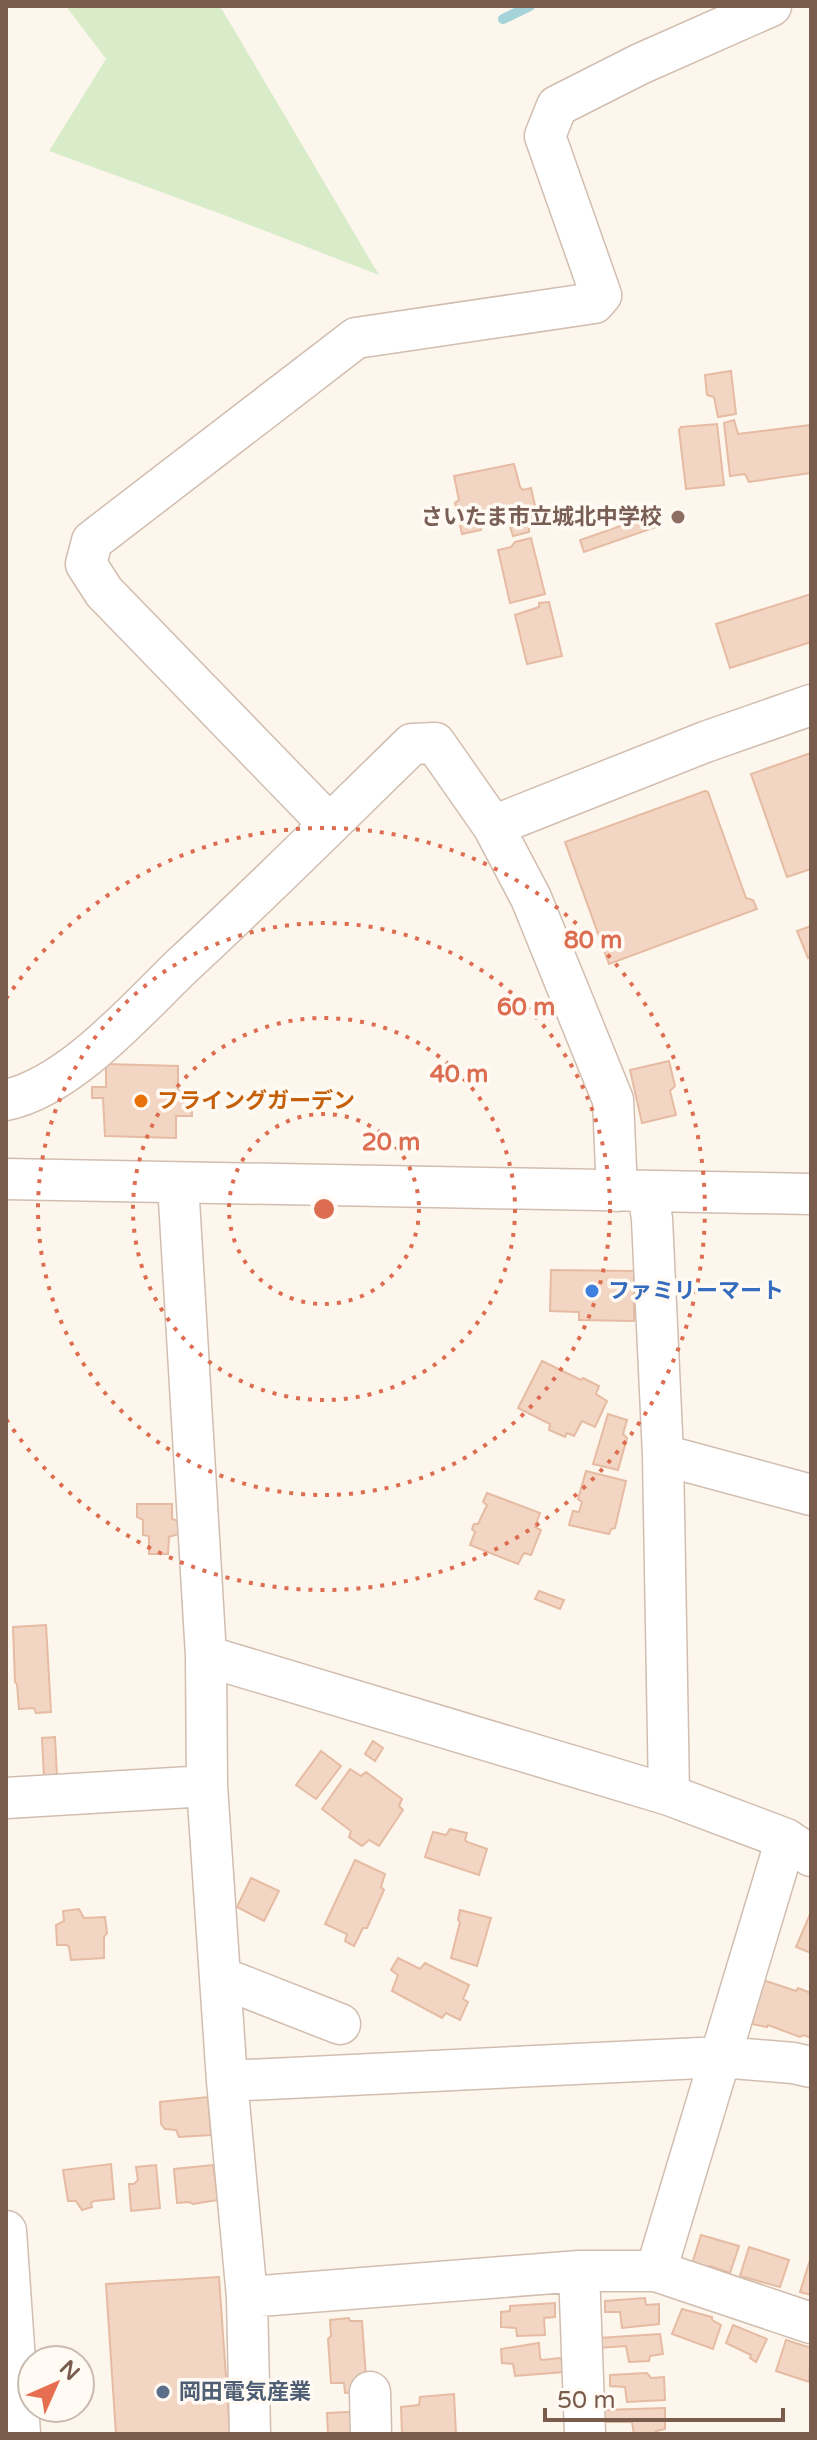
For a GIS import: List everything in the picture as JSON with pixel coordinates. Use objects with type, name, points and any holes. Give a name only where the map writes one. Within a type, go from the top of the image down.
[{"type":"street","points":[[329,824],[104,592],[86,564],[92,541],[356,338],[594,303],[601,295],[545,136],[557,106],[640,64],[771,6]]},
{"type":"street","points":[[493,826],[705,742],[811,705]]},
{"type":"street","points":[[6,1100],[26,1095],[82,1061],[412,744],[435,743],[493,826],[531,898],[613,1100],[632,1191],[652,1219],[663,1455],[669,1795]]},
{"type":"street","points":[[6,1179],[811,1194]]},
{"type":"street","points":[[178,1183],[206,1656],[207,1786],[227,2081],[247,2297],[250,2434]]},
{"type":"street","points":[[663,1455],[811,1495]]},
{"type":"street","points":[[206,1656],[669,1795],[798,1848],[721,2057],[656,2271]]},
{"type":"street","points":[[6,1798],[207,1786]]},
{"type":"street","points":[[220,1977],[340,2024]]},
{"type":"street","points":[[227,2081],[721,2057],[811,2067]]},
{"type":"street","points":[[6,2231],[20,2434]]},
{"type":"street","points":[[247,2297],[579,2271],[656,2271],[811,2323]]},
{"type":"street","points":[[579,2271],[585,2434]]},
{"type":"street","points":[[370,2392],[371,2434]]},
{"type":"green space","points":[[66,6],[220,6],[379,275],[49,151],[106,59]]},
{"type":"building","points":[[731,371],[736,414],[718,417],[714,397],[707,395],[705,375]]},
{"type":"building","points":[[734,420],[738,434],[811,425],[811,473],[749,482],[745,474],[730,476],[724,423]]},
{"type":"building","points":[[717,424],[724,485],[686,489],[679,430],[681,427]]},
{"type":"building","points":[[514,464],[520,487],[523,490],[531,488],[539,524],[529,527],[529,532],[513,536],[508,520],[483,524],[481,530],[462,534],[455,503],[459,500],[454,476]]},
{"type":"building","points":[[655,514],[659,526],[584,552],[580,540]]},
{"type":"building","points":[[531,538],[545,594],[510,603],[498,550]]},
{"type":"building","points":[[811,594],[811,642],[730,668],[716,624]]},
{"type":"building","points":[[549,602],[562,656],[527,664],[515,615],[539,607],[539,603]]},
{"type":"building","points":[[811,753],[811,869],[787,877],[751,774]]},
{"type":"building","points":[[708,792],[746,898],[753,900],[757,909],[609,964],[565,842]]},
{"type":"building","points":[[811,926],[811,957],[808,958],[797,931]]},
{"type":"building","points":[[669,1061],[675,1086],[670,1091],[676,1115],[642,1123],[630,1070]]},
{"type":"building","points":[[106,1064],[178,1066],[178,1091],[192,1091],[192,1116],[176,1116],[176,1138],[105,1136],[103,1098],[92,1098],[92,1087],[106,1087]]},
{"type":"building","name":"ファミリーマート","points":[[551,1270],[634,1271],[634,1321],[579,1320],[579,1312],[550,1311]]},
{"type":"building","points":[[542,1361],[599,1386],[596,1394],[607,1401],[595,1427],[582,1421],[574,1436],[567,1433],[565,1437],[549,1430],[550,1424],[518,1408]]},
{"type":"building","points":[[608,1414],[627,1420],[623,1434],[627,1438],[618,1470],[593,1464]]},
{"type":"building","points":[[586,1471],[626,1481],[615,1528],[609,1534],[569,1525],[573,1511],[579,1512],[582,1502],[578,1499]]},
{"type":"building","points":[[487,1493],[540,1513],[535,1527],[541,1530],[531,1555],[524,1553],[518,1564],[470,1545],[475,1532],[472,1529],[474,1524],[478,1524],[487,1505],[483,1502]]},
{"type":"building","points":[[137,1504],[172,1504],[172,1519],[178,1521],[178,1534],[169,1537],[168,1554],[149,1554],[149,1536],[143,1535],[143,1520],[137,1517]]},
{"type":"building","points":[[539,1591],[564,1600],[560,1609],[535,1599]]},
{"type":"building","points":[[46,1625],[51,1712],[36,1713],[34,1708],[19,1709],[13,1627]]},
{"type":"building","points":[[55,1737],[57,1776],[44,1777],[42,1738]]},
{"type":"building","points":[[373,1741],[383,1748],[375,1761],[365,1754]]},
{"type":"building","points":[[321,1751],[341,1766],[316,1799],[296,1785]]},
{"type":"building","points":[[350,1769],[361,1776],[366,1772],[402,1799],[399,1806],[403,1810],[379,1846],[369,1840],[362,1846],[349,1837],[351,1831],[322,1809]]},
{"type":"building","points":[[450,1829],[467,1833],[467,1842],[487,1849],[479,1875],[425,1857],[433,1832],[446,1835]]},
{"type":"building","points":[[355,1860],[385,1874],[381,1887],[384,1890],[367,1928],[363,1928],[354,1946],[345,1941],[347,1934],[325,1924]]},
{"type":"building","points":[[251,1878],[279,1891],[264,1921],[237,1907]]},
{"type":"building","points":[[79,1909],[84,1918],[105,1917],[104,1958],[71,1960],[69,1947],[57,1945],[56,1925],[64,1921],[63,1911]]},
{"type":"building","points":[[460,1910],[491,1918],[477,1966],[451,1958]]},
{"type":"building","points":[[811,1912],[811,1953],[796,1947]]},
{"type":"building","points":[[398,1958],[420,1969],[425,1963],[469,1985],[463,1999],[468,2002],[460,2020],[446,2013],[442,2018],[392,1991],[398,1975],[391,1970]]},
{"type":"building","points":[[763,1980],[811,1993],[811,2038],[768,2025],[752,2024]]},
{"type":"building","points":[[208,2097],[211,2135],[179,2137],[176,2130],[165,2129],[161,2124],[160,2102]]},
{"type":"building","points":[[111,2164],[114,2199],[94,2201],[92,2207],[82,2210],[76,2201],[68,2201],[63,2170]]},
{"type":"building","points":[[156,2165],[160,2208],[131,2211],[129,2184],[138,2180],[136,2167]]},
{"type":"building","points":[[213,2165],[218,2200],[177,2203],[174,2169]]},
{"type":"building","points":[[701,2235],[739,2246],[730,2273],[692,2264]]},
{"type":"building","points":[[749,2247],[789,2260],[780,2287],[740,2276]]},
{"type":"building","points":[[811,2264],[811,2295],[800,2292]]},
{"type":"building","points":[[219,2277],[230,2434],[116,2434],[106,2284]]},
{"type":"building","points":[[645,2298],[646,2305],[659,2304],[659,2324],[622,2328],[620,2312],[605,2312],[605,2301]]},
{"type":"building","points":[[555,2303],[555,2317],[544,2318],[545,2335],[517,2336],[516,2328],[501,2327],[501,2312],[510,2311],[510,2306]]},
{"type":"building","points":[[682,2309],[712,2317],[721,2325],[713,2349],[672,2334]]},
{"type":"building","points":[[349,2318],[350,2321],[362,2321],[367,2391],[345,2393],[344,2383],[331,2383],[330,2320]]},
{"type":"building","points":[[733,2325],[767,2339],[756,2362],[750,2358],[751,2355],[726,2343]]},
{"type":"building","points":[[660,2334],[663,2354],[650,2356],[649,2361],[629,2362],[626,2346],[598,2348],[598,2338]]},
{"type":"building","points":[[786,2340],[811,2348],[809,2382],[776,2371]]},
{"type":"building","points":[[539,2343],[540,2358],[560,2358],[564,2372],[515,2376],[513,2364],[502,2363],[501,2349]]},
{"type":"building","points":[[647,2373],[651,2378],[664,2377],[665,2400],[627,2402],[625,2387],[610,2386],[610,2375]]},
{"type":"building","points":[[454,2394],[456,2434],[402,2433],[401,2407],[419,2405],[420,2397]]},
{"type":"building","points":[[665,2408],[665,2429],[655,2434],[634,2434],[632,2422],[603,2422],[603,2410]]},
{"type":"building","points":[[369,2411],[370,2434],[328,2434],[327,2413]]},
{"type":"waterway","points":[[503,19],[530,6]]},
{"type":"place","name":"さいたま市立城北中学校","points":[[678,517]]},
{"type":"place","name":"フライングガーデン","points":[[141,1101]]},
{"type":"place","name":"ファミリーマート","points":[[592,1291]]},
{"type":"place","name":"岡田電気産業","points":[[163,2392]]}]
